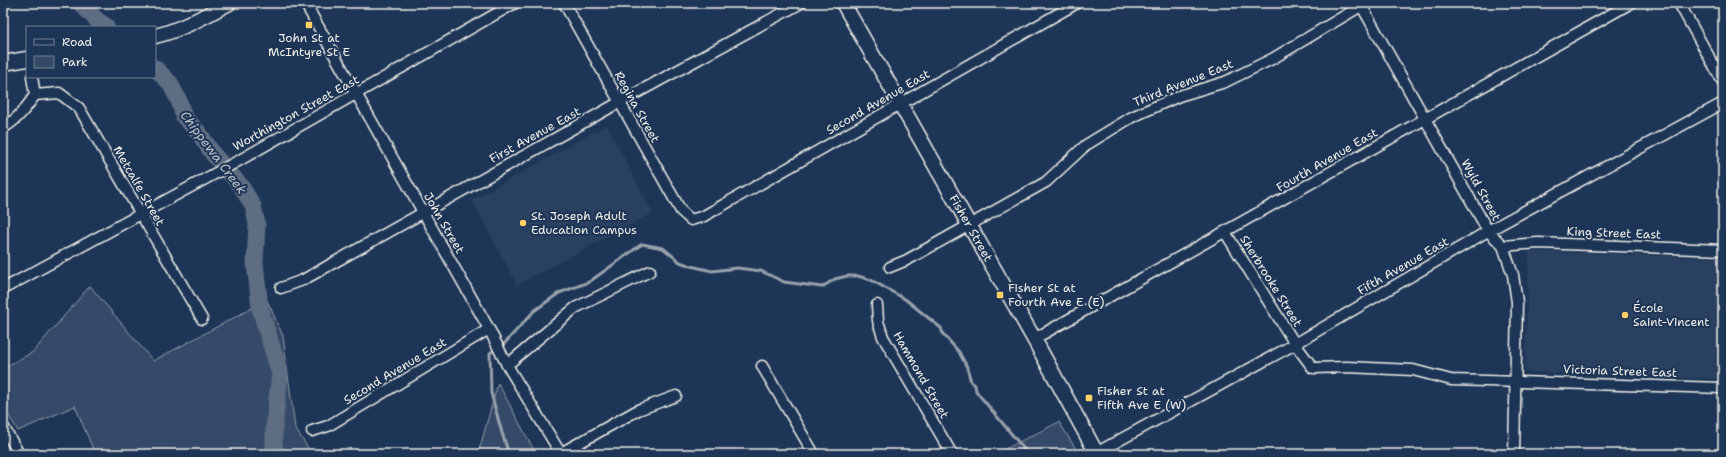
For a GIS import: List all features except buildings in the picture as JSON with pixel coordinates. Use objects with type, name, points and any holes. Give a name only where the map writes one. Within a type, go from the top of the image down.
[{"type":"main road","points":[[156,36],[169,33],[229,3]]},
{"type":"main road","name":"Fisher Street","points":[[843,3],[1034,339],[1096,454]]},
{"type":"main road","points":[[3,63],[26,59]]},
{"type":"street","name":"John Street","points":[[305,3],[490,331],[507,365],[561,454]]},
{"type":"street","name":"Worthington Street East","points":[[3,289],[210,177],[515,3]]},
{"type":"street","name":"Regina Street","points":[[564,3],[681,211],[691,220]]},
{"type":"street","name":"First Avenue East","points":[[281,288],[303,280],[620,102],[801,3]]},
{"type":"street","name":"Second Avenue East","points":[[691,220],[704,216],[1077,3]]},
{"type":"street","name":"Fourth Avenue East","points":[[1034,339],[1632,3]]},
{"type":"street","points":[[1679,3],[1723,82]]},
{"type":"street","name":"Wyld Street","points":[[1363,4],[1488,231],[1503,246],[1513,275],[1517,302],[1514,454]]},
{"type":"street","name":"Third Avenue East","points":[[890,267],[907,260],[1046,182],[1086,145],[1132,117],[1179,96],[1225,82],[1272,59],[1363,4]]},
{"type":"street","points":[[3,128],[13,123],[24,111],[35,95],[32,78]]},
{"type":"street","name":"Metcalfe Street","points":[[35,95],[58,93],[78,108],[202,319]]},
{"type":"street","name":"Fifth Avenue East","points":[[1096,454],[1295,344],[1488,231],[1723,103]]},
{"type":"street","name":"Sherbrooke Street","points":[[1225,232],[1295,344],[1312,368],[1347,367],[1413,370],[1451,380]]},
{"type":"street","name":"King Street East","points":[[1503,246],[1538,243],[1723,250]]},
{"type":"street","points":[[507,365],[575,308],[650,271]]},
{"type":"street","name":"Hammond Street","points":[[878,305],[878,321],[883,337],[952,454]]},
{"type":"street","name":"Second Avenue East","points":[[312,431],[328,426],[490,331]]},
{"type":"street","points":[[762,366],[814,454]]},
{"type":"street","name":"Victoria Street East","points":[[1451,380],[1723,388]]},
{"type":"street","points":[[561,454],[638,410],[676,396]]},
{"type":"street","points":[[3,426],[18,454]]},
{"type":"shaded area","points":[[607,125],[653,213],[517,285],[472,200]]},
{"type":"shaded area","name":"École Saint-Vincent","points":[[1529,251],[1723,258],[1723,379],[1525,372]]},
{"type":"green space","points":[[90,286],[153,361],[267,300],[283,336],[295,428],[312,454],[95,454],[75,406],[18,431],[3,406],[3,368],[33,352]]},
{"type":"green space","points":[[498,383],[536,454],[478,454]]},
{"type":"green space","points":[[1059,422],[1079,454],[995,454]]},
{"type":"waterway","name":"Chippewa Creek","points":[[80,3],[97,20],[106,26]]},
{"type":"waterway","name":"Chippewa Creek","points":[[156,69],[170,83],[179,101],[184,117],[199,133],[213,154],[241,186],[253,206],[257,224],[255,263],[260,308],[280,374],[274,427],[274,446],[277,454]]},
{"type":"waterway","name":"Chippewa Creek","points":[[509,454],[491,393],[490,353],[504,344],[534,311],[559,293],[589,282],[642,244],[663,248],[680,262],[712,271],[737,268],[761,271],[784,282],[822,287],[835,279],[847,276],[858,276],[871,280],[905,299],[941,328],[943,334],[959,352],[967,367],[971,382],[975,385],[976,391],[1028,454]]},
{"type":"place","name":"John St at McIntyre St E","points":[[309,25]]},
{"type":"place","name":"St. Joseph Adult Education Campus","points":[[523,223]]},
{"type":"place","name":"Fisher St at Fourth Ave E (E)","points":[[1000,295]]},
{"type":"place","name":"École Saint-Vincent","points":[[1625,315]]},
{"type":"place","name":"Fisher St at Fifth Ave E (W)","points":[[1089,398]]}]
